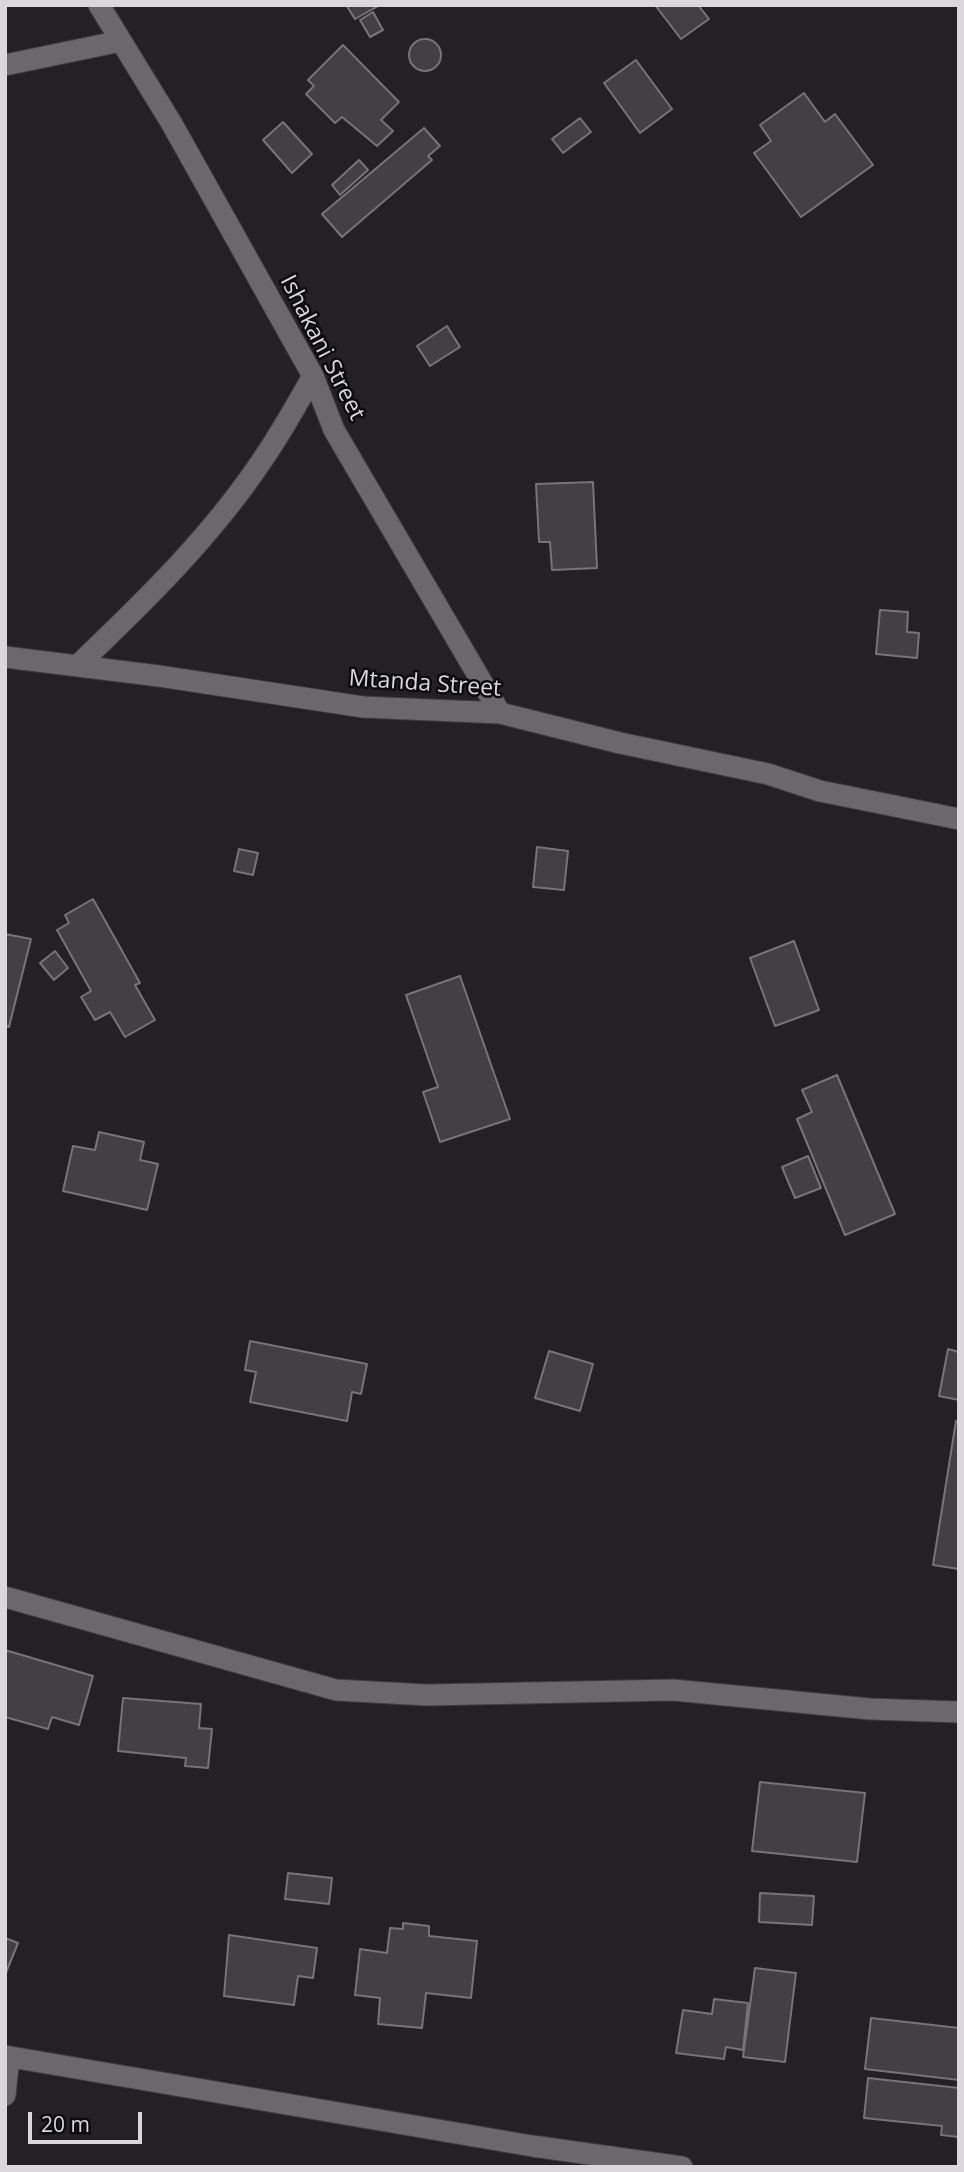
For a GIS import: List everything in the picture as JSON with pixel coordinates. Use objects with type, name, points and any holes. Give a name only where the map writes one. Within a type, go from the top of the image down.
[{"type":"street","name":"Ishakani Street","points":[[99,5],[172,124],[313,376],[334,429],[500,713]]},
{"type":"street","points":[[5,65],[121,41]]},
{"type":"street","points":[[76,666],[151,596],[222,513],[263,459],[313,376]]},
{"type":"street","name":"Mtanda Street","points":[[5,657],[363,707],[500,713],[620,743],[768,774],[820,791],[959,819]]},
{"type":"street","points":[[5,1597],[77,1620],[336,1690],[427,1695],[673,1690],[870,1709],[959,1712]]},
{"type":"street","points":[[5,2095],[7,2056],[532,2146],[681,2167]]},
{"type":"building","points":[[346,5],[380,5],[355,19]]},
{"type":"building","points":[[655,5],[698,5],[709,19],[681,39]]},
{"type":"building","points":[[373,12],[383,30],[370,37],[360,20]]},
{"type":"building","points":[[425,39],[437,43],[441,55],[437,67],[425,71],[413,67],[409,55],[413,43]]},
{"type":"building","points":[[343,45],[399,102],[381,120],[393,131],[377,146],[342,117],[335,123],[306,94],[314,86],[308,80]]},
{"type":"building","points":[[636,60],[672,109],[640,133],[604,83]]},
{"type":"building","points":[[804,93],[825,122],[835,114],[873,165],[801,217],[754,153],[771,141],[760,125]]},
{"type":"building","points":[[580,118],[591,132],[563,153],[552,139]]},
{"type":"building","points":[[283,122],[312,154],[292,173],[263,140]]},
{"type":"building","points":[[424,128],[440,146],[428,156],[432,160],[342,237],[322,214]]},
{"type":"building","points":[[359,160],[368,170],[340,195],[332,185]]},
{"type":"building","points":[[447,326],[460,347],[430,366],[417,346]]},
{"type":"building","points":[[593,482],[597,568],[552,570],[550,542],[539,542],[536,484]]},
{"type":"building","points":[[880,610],[908,612],[907,632],[919,633],[917,658],[876,654]]},
{"type":"building","points":[[537,847],[568,851],[564,890],[533,887]]},
{"type":"building","points":[[239,849],[258,853],[253,875],[234,871]]},
{"type":"building","points":[[93,899],[140,983],[135,985],[155,1020],[125,1037],[110,1012],[95,1020],[81,997],[91,991],[57,930],[69,923],[65,915]]},
{"type":"building","points":[[5,934],[31,939],[9,1027],[5,1026]]},
{"type":"building","points":[[794,941],[819,1010],[775,1026],[750,958]]},
{"type":"building","points":[[55,951],[68,968],[54,980],[40,963]]},
{"type":"building","points":[[460,976],[510,1119],[440,1142],[423,1092],[438,1087],[406,995]]},
{"type":"building","points":[[837,1075],[895,1214],[845,1235],[797,1119],[812,1112],[802,1090]]},
{"type":"building","points":[[99,1132],[144,1142],[140,1160],[158,1164],[147,1210],[63,1191],[73,1146],[95,1150]]},
{"type":"building","points":[[808,1156],[821,1188],[795,1198],[782,1167]]},
{"type":"building","points":[[250,1341],[367,1364],[361,1394],[352,1392],[347,1421],[250,1402],[256,1372],[245,1370]]},
{"type":"building","points":[[948,1349],[959,1352],[959,1400],[939,1396]]},
{"type":"building","points":[[549,1351],[593,1364],[580,1411],[535,1398]]},
{"type":"building","points":[[956,1421],[959,1421],[959,1569],[933,1565]]},
{"type":"building","points":[[5,1650],[93,1676],[79,1725],[52,1717],[48,1729],[5,1717]]},
{"type":"building","points":[[123,1698],[201,1704],[199,1728],[212,1729],[208,1768],[185,1766],[186,1758],[118,1751]]},
{"type":"building","points":[[760,1782],[865,1793],[857,1862],[752,1851]]},
{"type":"building","points":[[288,1873],[332,1878],[329,1904],[285,1899]]},
{"type":"building","points":[[760,1893],[814,1896],[812,1925],[759,1922]]},
{"type":"building","points":[[403,1923],[429,1926],[429,1936],[477,1941],[471,1998],[426,1993],[422,2028],[378,2024],[380,1998],[355,1995],[360,1949],[387,1953],[390,1928],[403,1929]]},
{"type":"building","points":[[229,1935],[317,1948],[313,1978],[298,1976],[294,2005],[224,1996]]},
{"type":"building","points":[[5,1938],[18,1943],[5,1975]]},
{"type":"building","points":[[755,1968],[796,1973],[785,2062],[743,2057]]},
{"type":"building","points":[[714,1999],[748,2003],[743,2050],[726,2047],[724,2059],[676,2053],[683,2010],[712,2014]]},
{"type":"building","points":[[871,2018],[959,2028],[959,2080],[865,2069]]},
{"type":"building","points":[[868,2078],[959,2088],[959,2137],[941,2135],[942,2126],[864,2118]]}]
